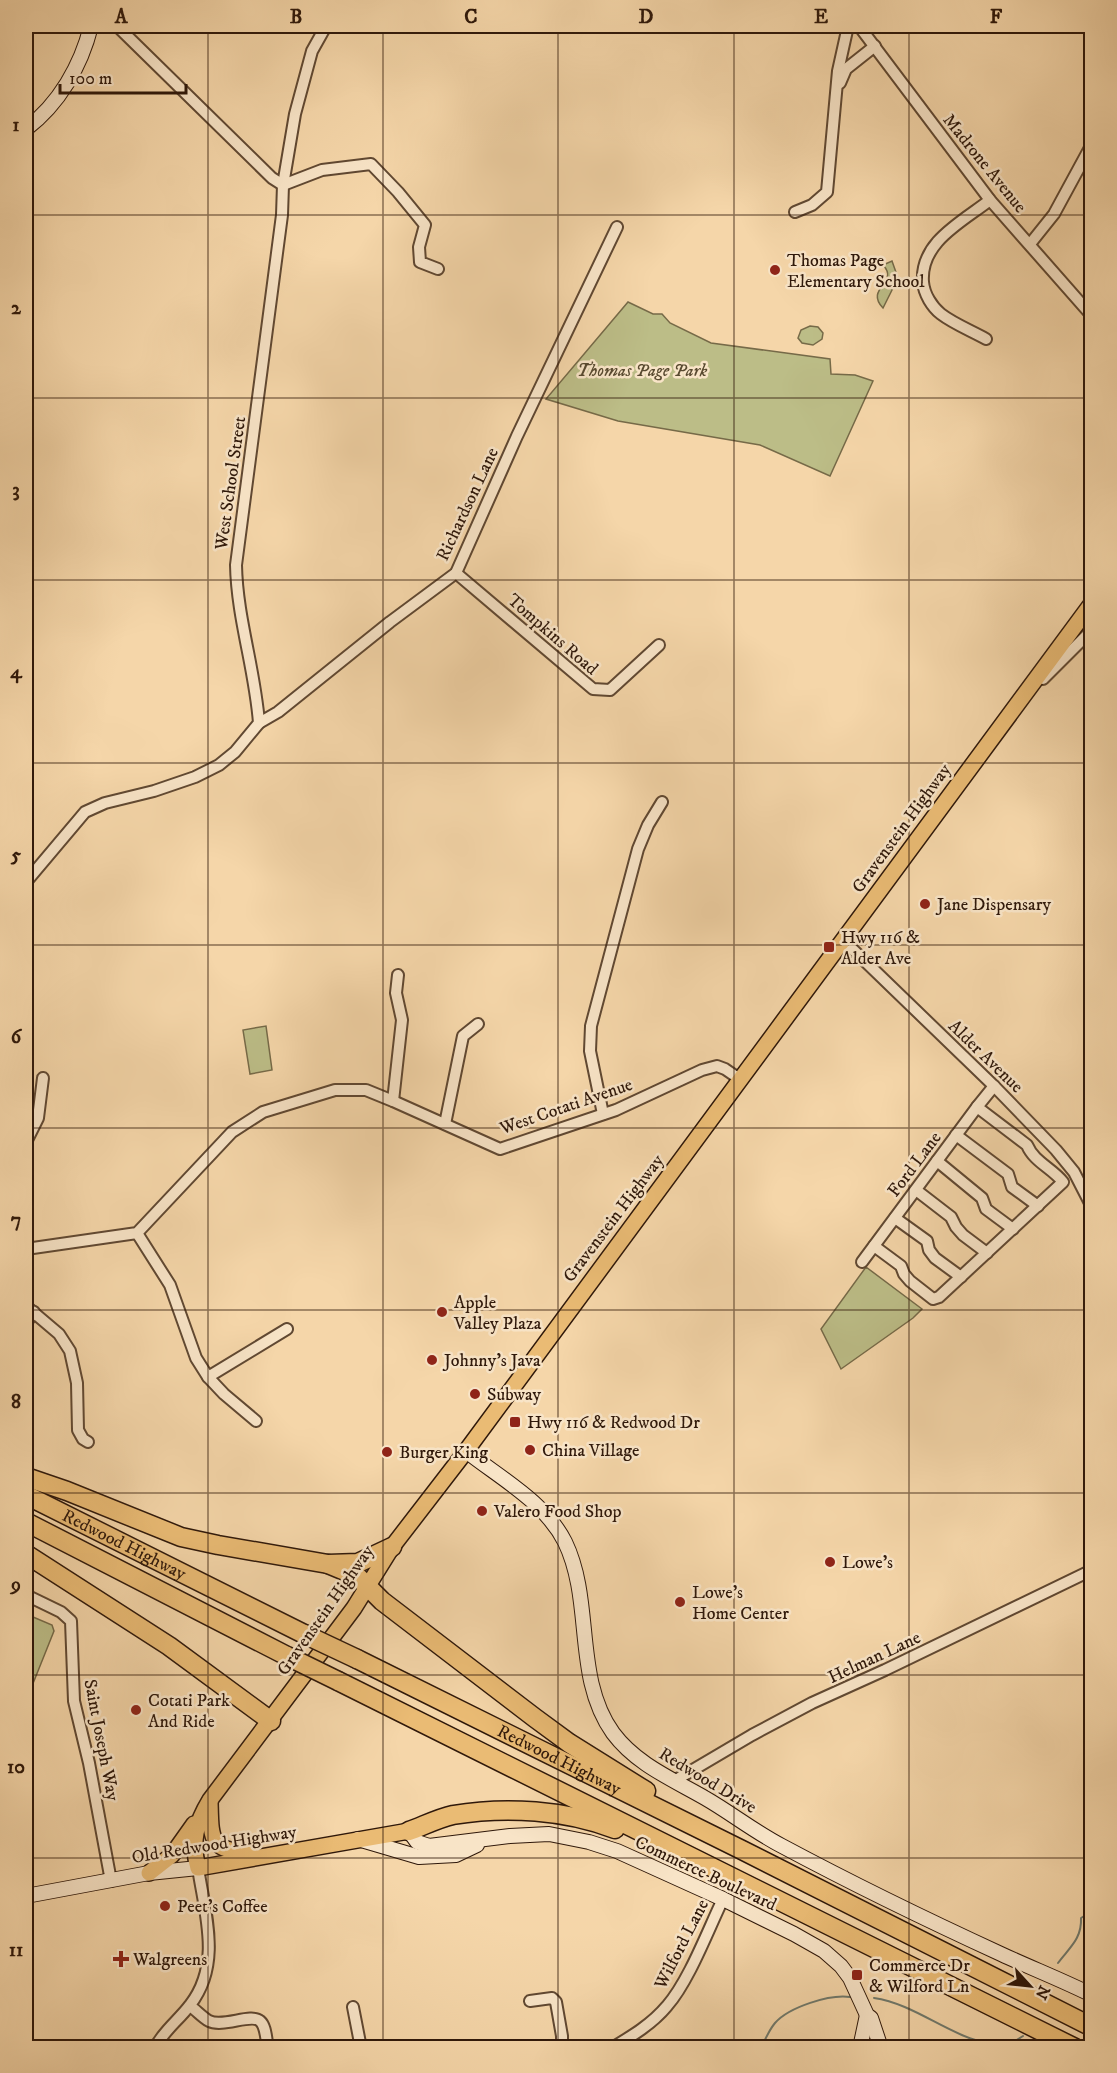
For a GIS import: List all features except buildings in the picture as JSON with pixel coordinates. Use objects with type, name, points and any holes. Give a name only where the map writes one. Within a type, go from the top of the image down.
[{"type":"highway","points":[[26,1476],[181,1537],[328,1564],[357,1576],[397,1612],[569,1743],[742,1850]]},
{"type":"highway","name":"Redwood Highway","points":[[26,1495],[742,1850],[1092,2027]]},
{"type":"highway","name":"Redwood Highway","points":[[26,1522],[287,1656],[1075,2048]]},
{"type":"highway","points":[[328,1564],[358,1563],[392,1547]]},
{"type":"highway","points":[[26,1554],[169,1646],[271,1721]]},
{"type":"highway","points":[[409,1831],[451,1816],[480,1812],[547,1813],[588,1820],[609,1827],[722,1872]]},
{"type":"main road","points":[[26,129],[56,101],[69,82],[91,26]]},
{"type":"main road","name":"Gravenstein Highway","points":[[198,1868],[194,1853],[194,1839],[197,1825],[207,1806],[354,1608],[392,1547],[466,1451],[1092,603]]},
{"type":"main road","name":"Redwood Drive","points":[[466,1451],[529,1499],[545,1514],[564,1541],[576,1571],[588,1667],[597,1701],[614,1735],[639,1760],[798,1854],[969,1940],[1092,1995]]},
{"type":"main road","points":[[207,1806],[212,1834],[220,1846],[235,1852],[282,1853]]},
{"type":"main road","points":[[149,1873],[172,1855],[207,1806]]},
{"type":"main road","name":"Old Redwood Highway","points":[[26,1896],[149,1873],[198,1868],[409,1831]]},
{"type":"main road","name":"Commerce Boulevard","points":[[409,1831],[417,1842],[429,1846],[549,1834],[589,1842],[617,1851],[723,1899],[824,1951],[841,1966],[871,2018],[878,2044]]},
{"type":"main road","name":"Commerce Boulevard","points":[[358,1839],[419,1857],[456,1855],[491,1840]]},
{"type":"main road","points":[[862,2003],[863,2048],[878,2044],[891,2048]]},
{"type":"street","points":[[117,26],[272,178],[283,185],[322,170],[371,164],[425,225],[419,247],[420,262],[438,269]]},
{"type":"street","name":"West School Street","points":[[259,723],[253,673],[239,609],[236,565],[282,215],[283,185],[295,114],[312,51],[326,26]]},
{"type":"street","points":[[795,212],[812,205],[827,192],[838,71],[848,26]]},
{"type":"street","name":"Madrone Avenue","points":[[859,26],[990,200],[1092,316]]},
{"type":"street","points":[[836,98],[846,69],[875,46]]},
{"type":"street","points":[[1030,244],[1054,214],[1092,144]]},
{"type":"street","points":[[986,339],[941,314],[930,302],[923,287],[922,271],[927,255],[936,242],[990,200]]},
{"type":"street","name":"Richardson Lane","points":[[259,723],[278,712],[390,622],[456,573],[517,436],[617,227]]},
{"type":"street","name":"Tompkins Road","points":[[456,573],[593,689],[610,690],[658,645]]},
{"type":"street","points":[[1008,715],[1092,630]]},
{"type":"street","points":[[26,882],[85,812],[105,803],[154,791],[195,777],[219,765],[236,752],[259,723]]},
{"type":"street","points":[[603,1114],[590,1050],[591,1026],[638,849],[648,825],[662,802]]},
{"type":"street","name":"Alder Avenue","points":[[843,940],[994,1086],[1062,1157],[1074,1172],[1092,1207]]},
{"type":"street","points":[[393,1101],[402,1020],[396,993],[398,975]]},
{"type":"street","points":[[445,1124],[463,1036],[478,1024]]},
{"type":"street","name":"West Cotati Avenue","points":[[137,1233],[232,1132],[263,1112],[335,1090],[366,1090],[500,1149],[603,1114],[702,1070],[717,1066],[741,1080]]},
{"type":"street","points":[[26,1142],[38,1118],[43,1078]]},
{"type":"street","name":"Ford Lane","points":[[862,1262],[994,1086]]},
{"type":"street","points":[[874,1246],[902,1266],[904,1274],[910,1281],[933,1299],[939,1297],[1063,1182],[1031,1153],[1027,1145],[977,1107]]},
{"type":"street","points":[[956,1135],[1008,1174],[1012,1187],[1038,1206]]},
{"type":"street","points":[[937,1161],[982,1198],[986,1209],[1013,1229]]},
{"type":"street","points":[[916,1190],[951,1217],[963,1235],[987,1253]]},
{"type":"street","points":[[895,1218],[927,1241],[935,1258],[962,1277]]},
{"type":"street","points":[[26,1249],[137,1233],[170,1285],[196,1358],[208,1377],[256,1421]]},
{"type":"street","points":[[26,1323],[30,1309],[60,1334],[70,1351],[77,1383],[78,1430],[88,1442]]},
{"type":"street","points":[[208,1377],[287,1329]]},
{"type":"street","name":"Helman Lane","points":[[674,1781],[812,1703],[1092,1570]]},
{"type":"street","name":"Saint Joseph Way","points":[[26,1595],[60,1612],[71,1621],[74,1701],[89,1763],[111,1881]]},
{"type":"street","points":[[155,2048],[200,1991],[210,1959],[208,1926],[198,1868]]},
{"type":"street","name":"Wilford Lane","points":[[612,2048],[644,2028],[672,2000],[723,1899]]},
{"type":"street","points":[[530,2001],[552,1998],[556,2002],[562,2048]]},
{"type":"street","points":[[190,2006],[210,2022],[224,2023],[255,2018],[261,2021],[268,2048]]},
{"type":"street","points":[[353,2007],[361,2048]]},
{"type":"green space","points":[[892,261],[898,278],[883,308],[877,295],[888,276],[883,265]]},
{"type":"green space","name":"Thomas Page Park","points":[[628,302],[653,314],[662,314],[670,323],[711,343],[830,359],[831,374],[855,375],[873,381],[830,476],[760,445],[618,421],[546,399]]},
{"type":"green space","points":[[810,326],[818,327],[823,333],[822,339],[813,345],[802,343],[798,338],[801,330]]},
{"type":"green space","points":[[266,1026],[272,1070],[250,1074],[243,1030]]},
{"type":"green space","points":[[866,1267],[922,1309],[913,1318],[841,1369],[821,1329]]},
{"type":"green space","points":[[26,1614],[52,1625],[54,1631],[26,1701]]},
{"type":"waterway","points":[[1058,1963],[1077,1938],[1081,1918],[1092,1911]]},
{"type":"waterway","points":[[761,2048],[769,2032],[781,2017],[810,2003],[850,1997]]},
{"type":"waterway","points":[[874,1998],[892,2002],[957,2033],[991,2044],[1009,2045],[1023,2036]]},
{"type":"place","name":"Thomas Page Elementary School","points":[[775,270]]},
{"type":"place","name":"Jane Dispensary","points":[[925,904]]},
{"type":"place","name":"Hwy 116 & Alder Ave","points":[[829,947]]},
{"type":"place","name":"Apple Valley Plaza","points":[[442,1312]]},
{"type":"place","name":"Johnny's Java","points":[[432,1360]]},
{"type":"place","name":"Subway","points":[[475,1394]]},
{"type":"place","name":"Hwy 116 & Redwood Dr","points":[[515,1422]]},
{"type":"place","name":"China Village","points":[[530,1450]]},
{"type":"place","name":"Burger King","points":[[387,1452]]},
{"type":"place","name":"Valero Food Shop","points":[[482,1511]]},
{"type":"place","name":"Lowe's","points":[[830,1562]]},
{"type":"place","name":"Lowe's Home Center","points":[[680,1602]]},
{"type":"place","name":"Cotati Park And Ride","points":[[136,1710]]},
{"type":"place","name":"Peet's Coffee","points":[[165,1906]]},
{"type":"place","name":"Walgreens","points":[[121,1959]]},
{"type":"place","name":"Commerce Dr & Wilford Ln","points":[[857,1975]]}]
